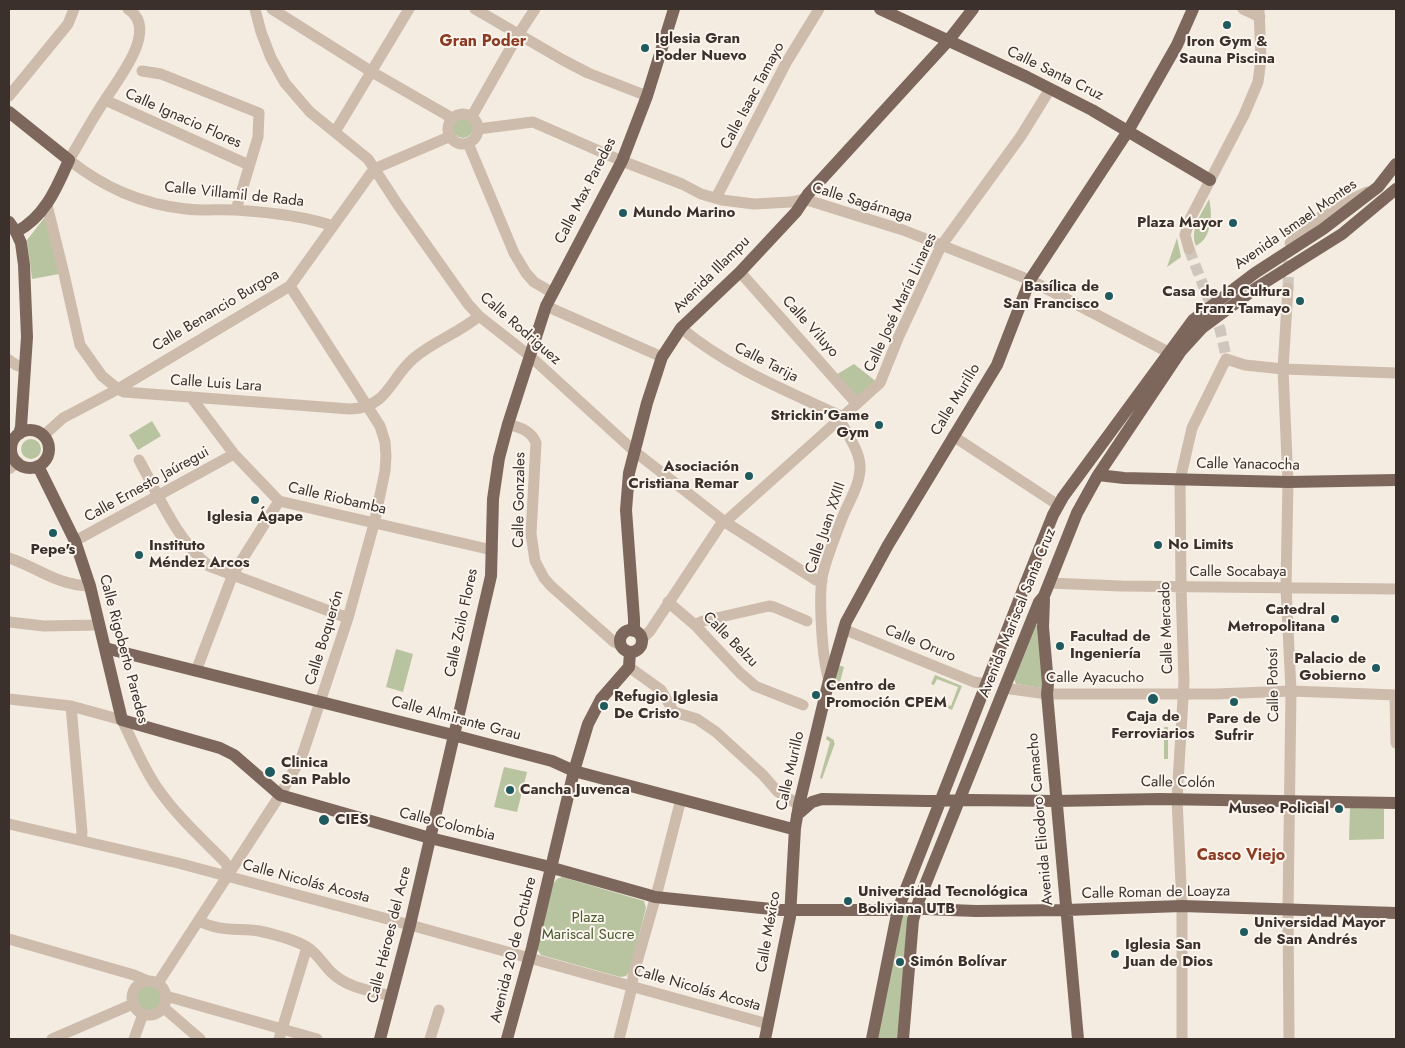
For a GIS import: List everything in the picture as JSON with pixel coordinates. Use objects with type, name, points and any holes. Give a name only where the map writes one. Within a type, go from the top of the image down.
[{"type":"main road","name":"Calle Max Paredes","points":[[530,356],[546,306],[622,161],[647,96],[674,9]]},
{"type":"main road","name":"Calle Santa Cruz","points":[[880,9],[1092,110],[1210,180]]},
{"type":"main road","name":"Avenida Illampu","points":[[638,635],[634,619],[626,510],[629,473],[662,357],[681,328],[740,272],[796,212],[804,200],[948,41],[973,9]]},
{"type":"main road","name":"Calle Murillo","points":[[796,828],[798,810],[843,629],[888,545],[996,365],[1030,280],[1128,132],[1177,45],[1193,9]]},
{"type":"main road","name":"Calle Villamil de Rada","points":[[9,112],[69,160]]},
{"type":"main road","points":[[22,429],[36,431],[43,436],[48,446],[46,458],[38,466],[13,466],[10,446],[22,429],[27,337],[24,265],[21,243],[13,227],[32,220],[47,205],[69,160]]},
{"type":"main road","name":"Avenida Ismael Montes","points":[[1168,352],[1186,328],[1206,309],[1255,273],[1323,229],[1378,187],[1396,164]]},
{"type":"main road","name":"Avenida Ismael Montes","points":[[1184,347],[1202,328],[1256,288],[1342,234],[1396,189]]},
{"type":"main road","name":"Avenida Mariscal Santa Cruz","points":[[902,1039],[913,920],[916,909],[1039,602],[1044,596],[1077,513],[1098,475],[1184,347]]},
{"type":"main road","name":"Avenida Mariscal Santa Cruz","points":[[872,1039],[899,908],[1026,581],[1058,505],[1168,352]]},
{"type":"main road","name":"Calle Zoilo Flores","points":[[430,838],[491,576],[493,499],[499,458],[530,356]]},
{"type":"main road","name":"Calle Rigoberto Paredes","points":[[38,466],[75,541],[90,586],[122,720]]},
{"type":"main road","name":"Calle Yanacocha","points":[[1098,475],[1124,478],[1288,482],[1396,480]]},
{"type":"main road","points":[[1026,581],[1049,583]]},
{"type":"main road","name":"Avenida Eliodoro Camacho","points":[[1044,596],[1043,627],[1048,684],[1047,694],[1078,1039]]},
{"type":"main road","points":[[625,648],[634,652],[641,647],[638,635],[626,632],[622,637],[628,667]]},
{"type":"main road","name":"Calle Almirante Grau","points":[[106,648],[453,735],[552,762],[574,771],[789,828],[796,828]]},
{"type":"main road","name":"Avenida 20 de Octubre","points":[[507,1039],[529,959],[574,771],[588,724],[600,699],[628,667]]},
{"type":"main road","points":[[986,684],[1004,688]]},
{"type":"main road","name":"Calle Colombia","points":[[122,720],[220,748],[234,755],[280,795],[430,838],[655,896],[791,910],[916,909]]},
{"type":"main road","name":"Calle Colón","points":[[940,801],[1128,799],[1396,802]]},
{"type":"main road","points":[[798,810],[816,800],[940,801]]},
{"type":"main road","name":"Calle México","points":[[764,1039],[791,910],[796,828]]},
{"type":"main road","name":"Calle Héroes del Acre","points":[[380,1039],[410,925],[430,838]]},
{"type":"main road","name":"Calle Roman de Loayza","points":[[916,909],[990,911],[1182,906],[1396,913]]},
{"type":"street","points":[[9,96],[68,24],[74,9]]},
{"type":"street","name":"Calle Rodriguez","points":[[254,9],[268,49],[285,83],[310,112],[368,159],[468,304],[530,356],[634,451],[725,522],[816,580],[822,581]]},
{"type":"street","points":[[272,9],[285,12],[372,72],[452,118]]},
{"type":"street","points":[[335,132],[409,9]]},
{"type":"street","points":[[475,9],[518,35],[588,72],[647,96]]},
{"type":"street","points":[[472,116],[535,9]]},
{"type":"street","name":"Calle Isaac Tamayo","points":[[716,198],[786,63],[819,9]]},
{"type":"street","points":[[1189,249],[1185,235],[1187,227],[1244,115],[1258,82],[1261,59],[1259,13],[1243,9]]},
{"type":"street","points":[[69,160],[104,100],[128,68],[133,56],[140,29],[131,11]]},
{"type":"street","points":[[142,71],[160,74],[259,113],[258,137],[236,210]]},
{"type":"street","name":"Calle José María Linares","points":[[638,635],[650,631],[721,524],[880,383],[899,336],[941,246],[1021,136],[1050,89]]},
{"type":"street","name":"Calle Ignacio Flores","points":[[104,100],[249,165]]},
{"type":"street","points":[[460,114],[472,116],[478,129],[475,137],[468,143],[458,143],[451,136],[448,127],[452,118],[460,114]]},
{"type":"street","name":"Calle Sagárnaga","points":[[478,129],[533,122],[622,161],[682,184],[701,194],[754,204],[804,200],[903,230],[1030,280],[1168,352]]},
{"type":"street","points":[[374,169],[451,136]]},
{"type":"street","points":[[468,143],[514,253],[534,282],[553,293]]},
{"type":"street","name":"Calle Villamil de Rada","points":[[69,160],[104,184],[124,194],[146,201],[189,209],[236,210],[317,221],[333,226]]},
{"type":"street","name":"Calle Benancio Burgoa","points":[[43,436],[63,418],[118,389],[290,286],[374,169]]},
{"type":"street","points":[[1290,243],[1298,234],[1337,206],[1378,187]]},
{"type":"street","points":[[47,205],[80,345],[102,376],[118,389]]},
{"type":"street","name":"Calle Viluyo","points":[[740,272],[857,404]]},
{"type":"street","name":"Calle Boquerón","points":[[153,982],[199,921],[280,795],[302,756],[322,701],[348,618],[374,524],[385,471],[385,442],[380,426],[290,286]]},
{"type":"street","name":"Calle Potosí","points":[[1288,294],[1283,369],[1288,482],[1286,587],[1291,691],[1288,909],[1289,1039]]},
{"type":"street","points":[[546,306],[662,357]]},
{"type":"street","points":[[368,407],[387,392],[412,359],[480,316]]},
{"type":"street","name":"Calle Tarija","points":[[681,328],[733,365],[842,418]]},
{"type":"street","name":"Calle Mercado","points":[[1182,1039],[1182,906],[1178,800],[1183,694],[1180,480],[1192,428],[1226,357],[1245,365],[1283,369]]},
{"type":"street","points":[[9,360],[25,368]]},
{"type":"street","points":[[1283,369],[1396,373]]},
{"type":"street","name":"Calle Luis Lara","points":[[118,389],[124,392],[350,409],[368,407]]},
{"type":"street","name":"Calle Riobamba","points":[[191,397],[234,454],[278,501],[492,550]]},
{"type":"street","name":"Calle Juan XXIII","points":[[829,680],[825,669],[823,642],[823,574],[843,516],[860,475],[857,453],[842,418]]},
{"type":"street","name":"Calle Gonzales","points":[[508,424],[525,429],[536,442],[531,534],[533,551],[540,570],[551,586],[614,642],[625,648]]},
{"type":"street","points":[[954,436],[1058,505]]},
{"type":"street","name":"Calle Ernesto Jaúregui","points":[[75,541],[234,454]]},
{"type":"street","points":[[139,460],[185,543],[209,566],[348,618]]},
{"type":"street","points":[[196,670],[233,574],[278,501]]},
{"type":"street","points":[[9,558],[57,581],[75,586],[90,586]]},
{"type":"street","name":"Calle Socabaya","points":[[1049,583],[1181,587],[1396,589]]},
{"type":"street","name":"Calle Belzu","points":[[668,602],[695,625],[740,673],[755,686],[803,705]]},
{"type":"street","points":[[695,625],[703,621],[769,606],[807,621]]},
{"type":"street","points":[[9,622],[44,626],[99,625]]},
{"type":"street","name":"Calle Oruro","points":[[843,629],[974,682],[986,684]]},
{"type":"street","points":[[628,667],[661,690],[674,712],[697,719],[716,732],[763,774],[777,791],[798,810]]},
{"type":"street","name":"Calle Ayacucho","points":[[1004,688],[1047,694],[1183,694],[1291,691],[1395,695]]},
{"type":"street","points":[[1395,695],[1396,743]]},
{"type":"street","name":"Calle Colombia","points":[[9,699],[71,706],[122,720]]},
{"type":"street","points":[[71,706],[82,832],[81,840]]},
{"type":"street","name":"Calle Rigoberto Paredes","points":[[122,720],[156,787],[176,812],[224,861],[227,866],[228,877]]},
{"type":"street","points":[[618,1039],[681,799]]},
{"type":"street","name":"Calle Nicolás Acosta","points":[[9,824],[228,877],[410,925],[529,959],[580,971],[768,1024]]},
{"type":"street","points":[[199,921],[213,928],[259,931],[307,947],[317,955],[332,974],[363,990],[392,996]]},
{"type":"street","points":[[9,939],[153,982],[165,991],[164,1008],[154,1015],[143,1014],[137,1010],[133,994],[138,985],[153,982]]},
{"type":"street","points":[[280,1034],[307,947]]},
{"type":"street","points":[[166,996],[280,1034],[318,1039]]},
{"type":"street","points":[[52,1039],[134,1004]]},
{"type":"street","points":[[164,1008],[200,1039]]},
{"type":"street","points":[[430,1039],[439,1010]]},
{"type":"street","points":[[134,1039],[143,1014]]},
{"type":"green space","points":[[459,118],[467,118],[473,124],[473,132],[467,138],[459,138],[453,132],[453,124]]},
{"type":"green space","points":[[1209,199],[1211,214],[1209,229],[1204,239],[1196,246],[1194,240],[1195,228]]},
{"type":"green space","points":[[45,217],[59,274],[32,279],[27,240]]},
{"type":"green space","points":[[1177,238],[1181,257],[1167,267]]},
{"type":"green space","points":[[854,364],[878,383],[858,397],[834,376]]},
{"type":"green space","points":[[152,421],[161,436],[138,450],[129,435]]},
{"type":"green space","points":[[27,439],[35,439],[41,445],[41,453],[35,459],[27,459],[21,453],[21,445]]},
{"type":"green space","points":[[1036,625],[1038,625],[1044,685],[1042,688],[1016,684],[1014,679]]},
{"type":"green space","points":[[396,649],[413,654],[403,692],[386,687]]},
{"type":"green space","points":[[838,665],[844,667],[839,686],[834,685]]},
{"type":"green space","points":[[935,675],[962,686],[952,710],[941,705],[942,703],[951,706],[958,687],[937,679],[934,685],[931,684]]},
{"type":"green space","points":[[1164,727],[1168,727],[1168,759],[1164,759]]},
{"type":"green space","points":[[827,736],[834,740],[835,743],[822,779],[820,778],[830,742],[826,739]]},
{"type":"green space","name":"Cancha Juvenca","points":[[504,767],[527,772],[517,812],[494,807]]},
{"type":"green space","points":[[1350,808],[1384,809],[1384,839],[1349,840]]},
{"type":"green space","name":"Plaza Mariscal Sucre","points":[[562,877],[644,901],[646,908],[630,970],[626,976],[620,977],[541,955],[537,949],[553,884]]},
{"type":"green space","points":[[903,916],[908,916],[897,1039],[877,1039],[897,936]]},
{"type":"green space","points":[[149,983],[155,984],[163,992],[163,1004],[155,1012],[149,1013],[143,1012],[135,1004],[134,998],[135,992],[143,984]]},
{"type":"waterway","points":[[9,434],[15,437]]},
{"type":"tunnel","points":[[1189,249],[1220,329],[1226,356]]},
{"type":"tunnel","points":[[1288,288],[1289,259]]},
{"type":"place","name":"Iron Gym & Sauna Piscina","points":[[1227,25]]},
{"type":"place","name":"Iglesia Gran Poder Nuevo","points":[[645,48]]},
{"type":"place","name":"Mundo Marino","points":[[623,213]]},
{"type":"place","name":"Plaza Mayor","points":[[1233,223]]},
{"type":"place","name":"Basílica de San Francisco","points":[[1109,296]]},
{"type":"place","name":"Casa de la Cultura Franz Tamayo","points":[[1300,301]]},
{"type":"place","name":"Strickin’Game Gym","points":[[879,425]]},
{"type":"place","name":"Asociación Cristiana Remar","points":[[749,476]]},
{"type":"place","name":"Iglesia Ágape","points":[[255,500]]},
{"type":"place","name":"Pepe's","points":[[53,533]]},
{"type":"place","name":"No Limits","points":[[1158,545]]},
{"type":"place","name":"Instituto Méndez Arcos","points":[[139,555]]},
{"type":"place","name":"Catedral Metropolitana","points":[[1335,619]]},
{"type":"place","name":"Facultad de Ingeniería","points":[[1060,646]]},
{"type":"place","name":"Palacio de Gobierno","points":[[1376,668]]},
{"type":"place","name":"Centro de Promoción CPEM","points":[[816,695]]},
{"type":"place","name":"Caja de Ferroviarios","points":[[1153,699]]},
{"type":"place","name":"Pare de Sufrir","points":[[1234,702]]},
{"type":"place","name":"Refugio Iglesia De Cristo","points":[[604,706]]},
{"type":"place","name":"Clinica San Pablo","points":[[270,772]]},
{"type":"place","name":"Cancha Juvenca","points":[[510,790]]},
{"type":"place","name":"Museo Policial","points":[[1339,809]]},
{"type":"place","name":"CIES","points":[[324,820]]},
{"type":"place","name":"Universidad Tecnológica Boliviana UTB","points":[[848,901]]},
{"type":"place","name":"Universidad Mayor de San Andrés","points":[[1244,932]]},
{"type":"place","name":"Iglesia San Juan de Dios","points":[[1115,954]]},
{"type":"place","name":"Simón Bolívar","points":[[900,962]]},
{"type":"district","name":"Gran Poder","points":[[483,42]]},
{"type":"district","name":"Casco Viejo","points":[[1241,856]]}]
